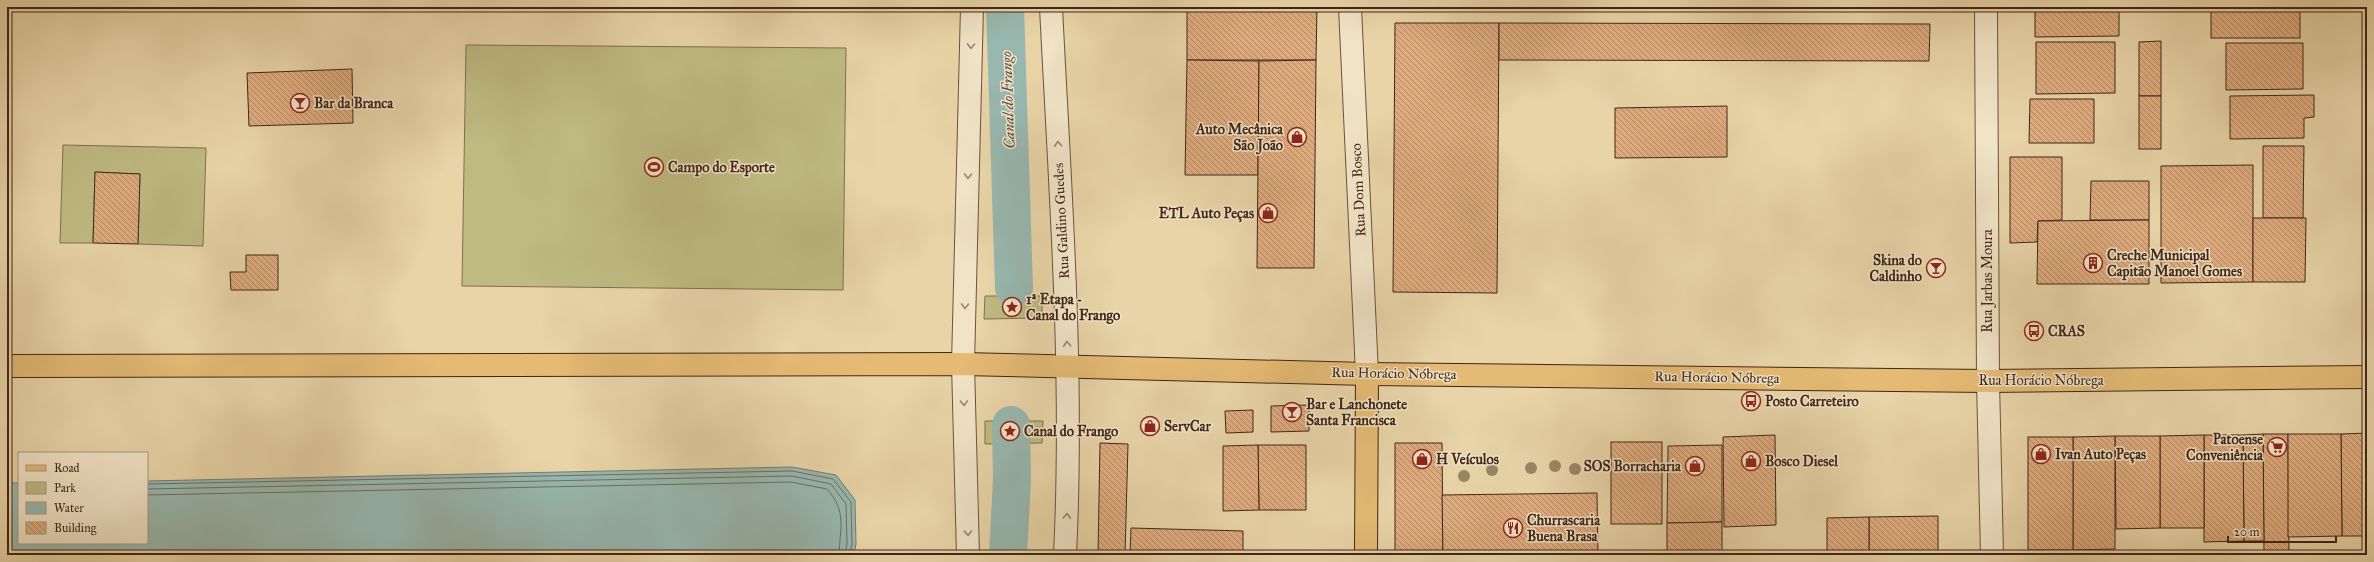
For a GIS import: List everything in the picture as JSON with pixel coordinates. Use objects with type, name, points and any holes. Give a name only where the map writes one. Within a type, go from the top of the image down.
[{"type":"main road","name":"Rua Horácio Nóbrega","points":[[7,366],[963,364],[1367,374],[1988,381],[2367,377]]},
{"type":"main road","points":[[1366,555],[1367,374]]},
{"type":"street","points":[[968,555],[963,364],[972,7]]},
{"type":"street","name":"Rua Galdino Guedes","points":[[1051,7],[1068,366],[1069,473],[1065,555]]},
{"type":"street","name":"Rua Dom Bosco","points":[[1350,7],[1367,374]]},
{"type":"street","name":"Rua Jarbas Moura","points":[[1986,7],[1988,381],[1992,555]]},
{"type":"green space","name":"Campo do Esporte","points":[[466,45],[846,48],[843,290],[462,286]]},
{"type":"green space","points":[[63,145],[206,148],[203,246],[138,244],[140,174],[95,172],[93,243],[60,243]]},
{"type":"green space","points":[[985,296],[1042,296],[1042,318],[984,319]]},
{"type":"green space","points":[[985,421],[1043,421],[1042,443],[985,444]]},
{"type":"water","points":[[792,467],[836,475],[855,500],[856,544],[854,555],[7,555],[7,483],[18,483],[18,544],[148,544],[148,481]]},
{"type":"building","points":[[1187,7],[1317,7],[1316,60],[1187,60]]},
{"type":"building","points":[[2035,7],[2119,7],[2119,36],[2035,37]]},
{"type":"building","points":[[2211,7],[2300,7],[2300,38],[2211,38]]},
{"type":"building","points":[[1395,23],[1499,23],[1497,293],[1393,292]]},
{"type":"building","points":[[1499,23],[1930,24],[1929,61],[1499,60]]},
{"type":"building","points":[[2161,41],[2161,96],[2139,96],[2139,42]]},
{"type":"building","points":[[2036,42],[2115,42],[2115,93],[2036,94]]},
{"type":"building","points":[[2226,43],[2303,43],[2303,89],[2226,90]]},
{"type":"building","points":[[1187,60],[1259,61],[1258,175],[1185,175]]},
{"type":"building","points":[[1316,60],[1314,268],[1257,268],[1259,61]]},
{"type":"building","points":[[352,69],[353,123],[249,126],[247,73]]},
{"type":"building","points":[[2314,95],[2314,117],[2304,118],[2304,138],[2230,139],[2230,96]]},
{"type":"building","points":[[2139,96],[2161,96],[2161,149],[2139,149]]},
{"type":"building","points":[[2030,99],[2094,99],[2094,143],[2029,143]]},
{"type":"building","points":[[1727,106],[1727,157],[1615,158],[1615,108]]},
{"type":"building","points":[[2263,146],[2304,146],[2303,218],[2263,218]]},
{"type":"building","points":[[2010,157],[2062,157],[2062,220],[2038,221],[2037,242],[2010,243]]},
{"type":"building","points":[[2253,165],[2253,282],[2161,283],[2161,166]]},
{"type":"building","points":[[95,172],[140,174],[138,244],[93,243]]},
{"type":"building","points":[[2091,181],[2149,181],[2149,220],[2090,220]]},
{"type":"building","points":[[2253,218],[2306,218],[2305,282],[2253,282]]},
{"type":"building","name":"Creche Municipal Capitão Manoel Gomes","points":[[2149,220],[2149,284],[2037,284],[2038,221]]},
{"type":"building","points":[[246,255],[278,255],[278,290],[231,290],[230,272],[246,272]]},
{"type":"building","points":[[1309,405],[1309,431],[1271,432],[1271,406]]},
{"type":"building","points":[[1253,410],[1253,432],[1226,433],[1225,411]]},
{"type":"building","points":[[2367,433],[2367,536],[2342,536],[2341,434]]},
{"type":"building","points":[[2263,434],[2288,434],[2289,555],[2264,555]]},
{"type":"building","points":[[2263,434],[2264,541],[2244,541],[2243,435]]},
{"type":"building","points":[[2288,434],[2341,434],[2342,536],[2288,537]]},
{"type":"building","points":[[1775,435],[1776,525],[1724,527],[1723,437]]},
{"type":"building","points":[[2204,435],[2243,435],[2244,541],[2204,542]]},
{"type":"building","points":[[2204,435],[2204,528],[2160,528],[2160,436]]},
{"type":"building","points":[[2115,436],[2160,436],[2160,528],[2116,529]]},
{"type":"building","points":[[2115,436],[2115,549],[2073,550],[2073,437]]},
{"type":"building","points":[[2028,437],[2073,437],[2073,550],[2028,550]]},
{"type":"building","points":[[1611,442],[1662,442],[1662,524],[1611,524]]},
{"type":"building","points":[[1100,443],[1128,444],[1125,555],[1098,555]]},
{"type":"building","points":[[1395,443],[1442,443],[1443,555],[1395,555]]},
{"type":"building","points":[[1258,445],[1306,445],[1306,510],[1259,510]]},
{"type":"building","points":[[1258,445],[1259,510],[1223,511],[1223,446]]},
{"type":"building","points":[[1722,445],[1722,522],[1667,523],[1668,446]]},
{"type":"building","points":[[1597,493],[1598,555],[1443,555],[1442,495]]},
{"type":"building","points":[[1938,516],[1938,555],[1869,555],[1869,517]]},
{"type":"building","points":[[1869,517],[1869,555],[1827,555],[1827,518]]},
{"type":"building","points":[[1722,522],[1722,555],[1667,555],[1667,523]]},
{"type":"building","points":[[1131,528],[1243,531],[1243,555],[1130,555]]},
{"type":"waterway","name":"Canal do Frango","points":[[1005,7],[1014,288]]},
{"type":"waterway","name":"Canal do Frango","points":[[1008,555],[1012,480],[1011,425]]},
{"type":"place","name":"Bar da Branca","points":[[300,103]]},
{"type":"place","name":"Auto Mecânica São João","points":[[1297,137]]},
{"type":"place","name":"Campo do Esporte","points":[[654,167]]},
{"type":"place","name":"ETL Auto Peças","points":[[1268,213]]},
{"type":"place","name":"Creche Municipal Capitão Manoel Gomes","points":[[2093,263]]},
{"type":"place","name":"Skina do Caldinho","points":[[1936,268]]},
{"type":"place","name":"1ª Etapa - Canal do Frango","points":[[1012,307]]},
{"type":"place","name":"CRAS","points":[[2034,331]]},
{"type":"place","name":"Posto Carreteiro","points":[[1751,401]]},
{"type":"place","name":"Bar e Lanchonete Santa Francisca","points":[[1292,412]]},
{"type":"place","name":"ServCar","points":[[1150,426]]},
{"type":"place","name":"Canal do Frango","points":[[1010,431]]},
{"type":"place","name":"Patoense Conveniência","points":[[2277,447]]},
{"type":"place","name":"Ivan Auto Peças","points":[[2041,454]]},
{"type":"place","name":"H Veículos","points":[[1422,459]]},
{"type":"place","name":"Bosco Diesel","points":[[1751,461]]},
{"type":"place","name":"SOS Borracharia","points":[[1695,466]]},
{"type":"place","name":"Churrascaria Buena Brasa","points":[[1513,528]]}]
